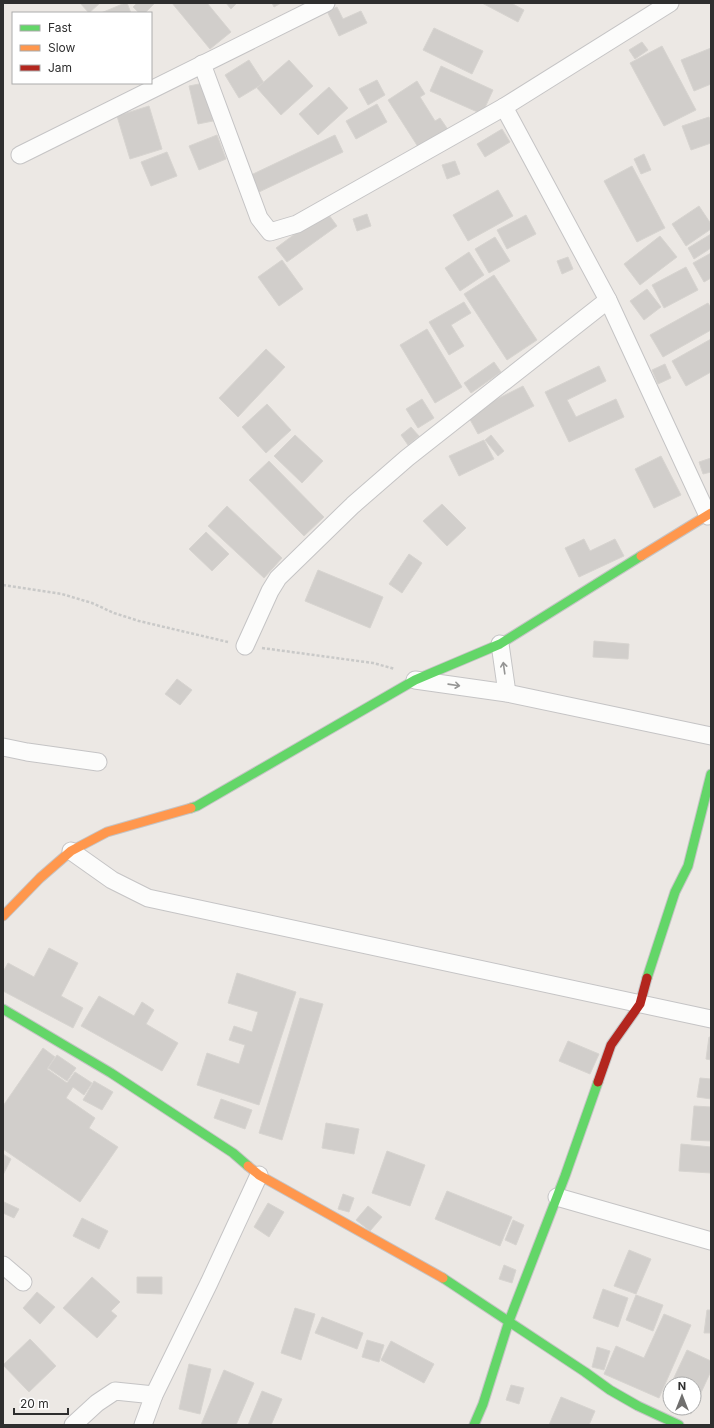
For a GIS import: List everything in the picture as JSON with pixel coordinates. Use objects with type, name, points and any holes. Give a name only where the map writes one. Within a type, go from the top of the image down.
[{"type":"street","points":[[20,155],[326,3]]},
{"type":"street","points":[[202,64],[259,218],[270,232],[297,224],[504,107],[670,3]]},
{"type":"street","points":[[3,916],[40,878],[71,851],[107,832],[197,806],[415,680],[500,644],[709,514],[608,300],[504,107]]},
{"type":"street","points":[[245,646],[278,578],[353,505],[414,454],[608,300]]},
{"type":"street","points":[[500,644],[507,693]]},
{"type":"street","points":[[415,680],[507,693],[711,736]]},
{"type":"street","points":[[3,747],[98,762]]},
{"type":"street","points":[[474,1425],[483,1404],[509,1321],[611,1045],[640,1004],[675,892],[688,866],[711,774]]},
{"type":"street","points":[[71,851],[112,880],[148,898],[711,1019]]},
{"type":"street","points":[[3,1009],[111,1073],[233,1153],[259,1175],[434,1272],[610,1390],[638,1406],[679,1425]]},
{"type":"street","points":[[143,1425],[154,1395],[209,1284],[259,1175]]},
{"type":"street","points":[[556,1197],[711,1241]]},
{"type":"street","points":[[3,1265],[23,1282]]},
{"type":"street","points":[[72,1425],[97,1403],[115,1392],[154,1395]]},
{"type":"path","points":[[3,585],[62,594],[92,603],[114,613],[139,621],[245,646],[393,667],[415,680]]},
{"type":"building","points":[[80,3],[100,3],[90,12],[88,12]]},
{"type":"building","points":[[127,3],[131,12],[103,12]]},
{"type":"building","points":[[137,3],[155,3],[146,12],[138,12],[133,7]]},
{"type":"building","points":[[172,3],[207,3],[231,32],[210,49]]},
{"type":"building","points":[[226,3],[237,3],[231,9]]},
{"type":"building","points":[[272,3],[281,3],[274,7]]},
{"type":"building","points":[[482,3],[511,3],[524,10],[518,22]]},
{"type":"building","points":[[337,7],[343,19],[361,11],[367,23],[339,36],[327,11]]},
{"type":"building","points":[[434,28],[483,51],[472,74],[423,50]]},
{"type":"building","points":[[642,42],[648,50],[635,59],[629,50]]},
{"type":"building","points":[[662,46],[696,110],[664,126],[630,63]]},
{"type":"building","points":[[711,48],[711,84],[694,91],[681,60]]},
{"type":"building","points":[[249,60],[264,83],[239,98],[225,75]]},
{"type":"building","points":[[289,60],[313,86],[281,115],[257,88]]},
{"type":"building","points":[[441,66],[493,90],[482,114],[430,91]]},
{"type":"building","points":[[377,80],[385,95],[368,105],[359,89]]},
{"type":"building","points":[[417,81],[425,94],[420,97],[435,121],[440,118],[451,134],[422,153],[388,100]]},
{"type":"building","points":[[204,83],[213,121],[198,124],[189,86]]},
{"type":"building","points":[[329,87],[348,108],[318,135],[299,114]]},
{"type":"building","points":[[377,104],[387,122],[356,139],[346,121]]},
{"type":"building","points":[[149,106],[162,149],[130,159],[117,116]]},
{"type":"building","points":[[709,117],[711,124],[711,143],[691,150],[682,126]]},
{"type":"building","points":[[502,129],[510,142],[485,157],[477,144]]},
{"type":"building","points":[[217,135],[226,159],[199,170],[189,146]]},
{"type":"building","points":[[335,135],[343,152],[259,192],[251,175]]},
{"type":"building","points":[[167,152],[177,176],[151,186],[141,162]]},
{"type":"building","points":[[644,154],[651,170],[641,174],[634,159]]},
{"type":"building","points":[[455,161],[460,174],[447,179],[442,165]]},
{"type":"building","points":[[632,166],[665,228],[637,242],[604,181]]},
{"type":"building","points":[[498,190],[513,216],[468,241],[453,215]]},
{"type":"building","points":[[699,206],[711,224],[711,229],[686,246],[672,224]]},
{"type":"building","points":[[326,211],[337,226],[287,262],[276,248]]},
{"type":"building","points":[[367,214],[371,226],[357,231],[353,219]]},
{"type":"building","points":[[526,215],[536,234],[507,249],[497,230]]},
{"type":"building","points":[[711,234],[711,248],[694,259],[688,248]]},
{"type":"building","points":[[660,236],[677,257],[640,285],[624,264]]},
{"type":"building","points":[[495,237],[510,261],[489,273],[475,249]]},
{"type":"building","points":[[469,252],[484,275],[460,291],[445,268]]},
{"type":"building","points":[[711,253],[711,278],[704,282],[693,263]]},
{"type":"building","points":[[568,257],[573,269],[562,274],[557,261]]},
{"type":"building","points":[[282,260],[303,289],[279,306],[258,277]]},
{"type":"building","points":[[686,267],[698,290],[664,308],[652,285]]},
{"type":"building","points":[[494,275],[537,340],[507,360],[464,294]]},
{"type":"building","points":[[647,289],[661,307],[644,320],[630,301]]},
{"type":"building","points":[[464,302],[471,313],[451,325],[464,346],[449,355],[429,322]]},
{"type":"building","points":[[708,303],[711,308],[711,330],[663,357],[650,335]]},
{"type":"building","points":[[427,329],[462,387],[435,403],[400,345]]},
{"type":"building","points":[[711,339],[711,372],[686,386],[672,361]]},
{"type":"building","points":[[266,349],[285,367],[238,417],[219,398]]},
{"type":"building","points":[[494,362],[501,372],[471,393],[464,383]]},
{"type":"building","points":[[665,364],[671,378],[658,384],[652,370]]},
{"type":"building","points":[[599,366],[606,381],[567,400],[576,417],[616,399],[624,417],[569,442],[545,392]]},
{"type":"building","points":[[523,386],[534,406],[478,434],[467,414]]},
{"type":"building","points":[[422,399],[434,418],[418,428],[406,409]]},
{"type":"building","points":[[267,404],[291,430],[266,453],[242,427]]},
{"type":"building","points":[[411,427],[419,436],[408,445],[401,435]]},
{"type":"building","points":[[295,435],[323,461],[302,483],[274,456]]},
{"type":"building","points":[[491,435],[504,451],[498,456],[485,440]]},
{"type":"building","points":[[484,440],[494,459],[459,476],[449,456]]},
{"type":"building","points":[[661,456],[681,495],[654,508],[635,469]]},
{"type":"building","points":[[711,458],[711,472],[703,474],[699,462]]},
{"type":"building","points":[[269,461],[324,517],[304,536],[249,480]]},
{"type":"building","points":[[442,504],[466,528],[447,546],[423,521]]},
{"type":"building","points":[[227,506],[282,558],[264,578],[208,526]]},
{"type":"building","points":[[206,532],[229,554],[212,571],[189,549]]},
{"type":"building","points":[[584,539],[590,551],[615,539],[624,556],[579,577],[565,548]]},
{"type":"building","points":[[409,554],[422,563],[402,593],[389,584]]},
{"type":"building","points":[[318,570],[383,597],[370,628],[305,601]]},
{"type":"building","points":[[594,641],[629,644],[628,659],[593,657]]},
{"type":"building","points":[[177,679],[192,690],[180,705],[165,694]]},
{"type":"building","points":[[49,948],[78,963],[61,996],[83,1008],[73,1028],[3,991],[3,972],[8,963],[34,977]]},
{"type":"building","points":[[237,973],[296,992],[259,1105],[197,1085],[207,1053],[239,1064],[245,1045],[229,1040],[234,1026],[252,1032],[258,1012],[228,1003]]},
{"type":"building","points":[[99,996],[134,1016],[142,1002],[154,1010],[146,1024],[178,1043],[162,1071],[81,1026]]},
{"type":"building","points":[[300,998],[323,1004],[282,1140],[259,1133]]},
{"type":"building","points":[[709,1037],[711,1037],[711,1060],[706,1059]]},
{"type":"building","points":[[568,1041],[599,1054],[590,1074],[559,1061]]},
{"type":"building","points":[[43,1048],[55,1057],[47,1069],[67,1083],[75,1072],[92,1083],[84,1095],[73,1087],[66,1098],[95,1118],[89,1128],[118,1147],[80,1202],[3,1149],[3,1106]]},
{"type":"building","points":[[57,1055],[76,1068],[67,1081],[48,1068]]},
{"type":"building","points":[[700,1078],[711,1079],[711,1099],[697,1097]]},
{"type":"building","points":[[94,1081],[113,1092],[102,1110],[83,1100]]},
{"type":"building","points":[[221,1099],[252,1110],[245,1129],[214,1118]]},
{"type":"building","points":[[694,1106],[711,1107],[711,1141],[691,1140]]},
{"type":"building","points":[[326,1123],[359,1129],[354,1154],[322,1148]]},
{"type":"building","points":[[681,1144],[711,1147],[711,1173],[679,1171]]},
{"type":"building","points":[[387,1151],[425,1165],[410,1206],[372,1193]]},
{"type":"building","points":[[3,1154],[11,1159],[3,1175]]},
{"type":"building","points":[[447,1191],[512,1217],[500,1246],[435,1219]]},
{"type":"building","points":[[343,1194],[354,1198],[349,1212],[338,1209]]},
{"type":"building","points":[[4,1202],[19,1209],[14,1218],[3,1213]]},
{"type":"building","points":[[268,1203],[284,1212],[269,1237],[254,1227]]},
{"type":"building","points":[[368,1206],[382,1217],[370,1231],[356,1220]]},
{"type":"building","points":[[82,1218],[108,1231],[99,1249],[73,1236]]},
{"type":"building","points":[[513,1220],[524,1225],[516,1245],[505,1240]]},
{"type":"building","points":[[629,1250],[651,1259],[636,1294],[614,1286]]},
{"type":"building","points":[[504,1265],[516,1270],[512,1283],[499,1279]]},
{"type":"building","points":[[92,1277],[120,1302],[111,1311],[117,1316],[97,1338],[63,1308]]},
{"type":"building","points":[[137,1277],[162,1277],[162,1294],[137,1293]]},
{"type":"building","points":[[603,1289],[628,1298],[618,1327],[593,1318]]},
{"type":"building","points":[[37,1292],[55,1307],[40,1324],[23,1308]]},
{"type":"building","points":[[636,1295],[663,1305],[653,1331],[626,1320]]},
{"type":"building","points":[[295,1308],[315,1314],[301,1360],[281,1353]]},
{"type":"building","points":[[707,1310],[711,1310],[711,1333],[704,1333]]},
{"type":"building","points":[[664,1314],[691,1325],[669,1376],[662,1376],[662,1391],[659,1398],[604,1374],[616,1346],[644,1358]]},
{"type":"building","points":[[322,1317],[363,1333],[357,1349],[315,1333]]},
{"type":"building","points":[[30,1339],[56,1366],[29,1392],[3,1365]]},
{"type":"building","points":[[367,1340],[384,1345],[379,1362],[362,1357]]},
{"type":"building","points":[[391,1341],[434,1364],[424,1383],[381,1360]]},
{"type":"building","points":[[597,1347],[610,1351],[604,1370],[592,1367]]},
{"type":"building","points":[[687,1350],[711,1361],[711,1371],[702,1391],[702,1376],[675,1376]]},
{"type":"building","points":[[189,1364],[211,1369],[200,1414],[179,1409]]},
{"type":"building","points":[[224,1370],[254,1383],[236,1425],[201,1425]]},
{"type":"building","points":[[511,1385],[524,1388],[519,1404],[506,1400]]},
{"type":"building","points":[[262,1391],[282,1399],[271,1425],[248,1425]]},
{"type":"building","points":[[561,1397],[595,1411],[589,1425],[549,1425]]},
{"type":"traffic: fast","points":[[191,808],[197,806],[415,680],[500,644],[641,556]]},
{"type":"traffic: fast","points":[[647,978],[675,892],[688,866],[711,774]]},
{"type":"traffic: fast","points":[[3,1009],[111,1073],[233,1153],[248,1166]]},
{"type":"traffic: fast","points":[[474,1425],[483,1404],[509,1321],[565,1176],[598,1082]]},
{"type":"traffic: fast","points":[[443,1278],[610,1390],[638,1406],[679,1425]]},
{"type":"traffic: slow","points":[[641,556],[711,513]]},
{"type":"traffic: slow","points":[[3,916],[40,878],[71,851],[107,832],[191,808]]},
{"type":"traffic: slow","points":[[248,1166],[259,1175],[443,1278]]},
{"type":"traffic: jam","points":[[598,1082],[611,1045],[640,1004],[647,978]]}]
